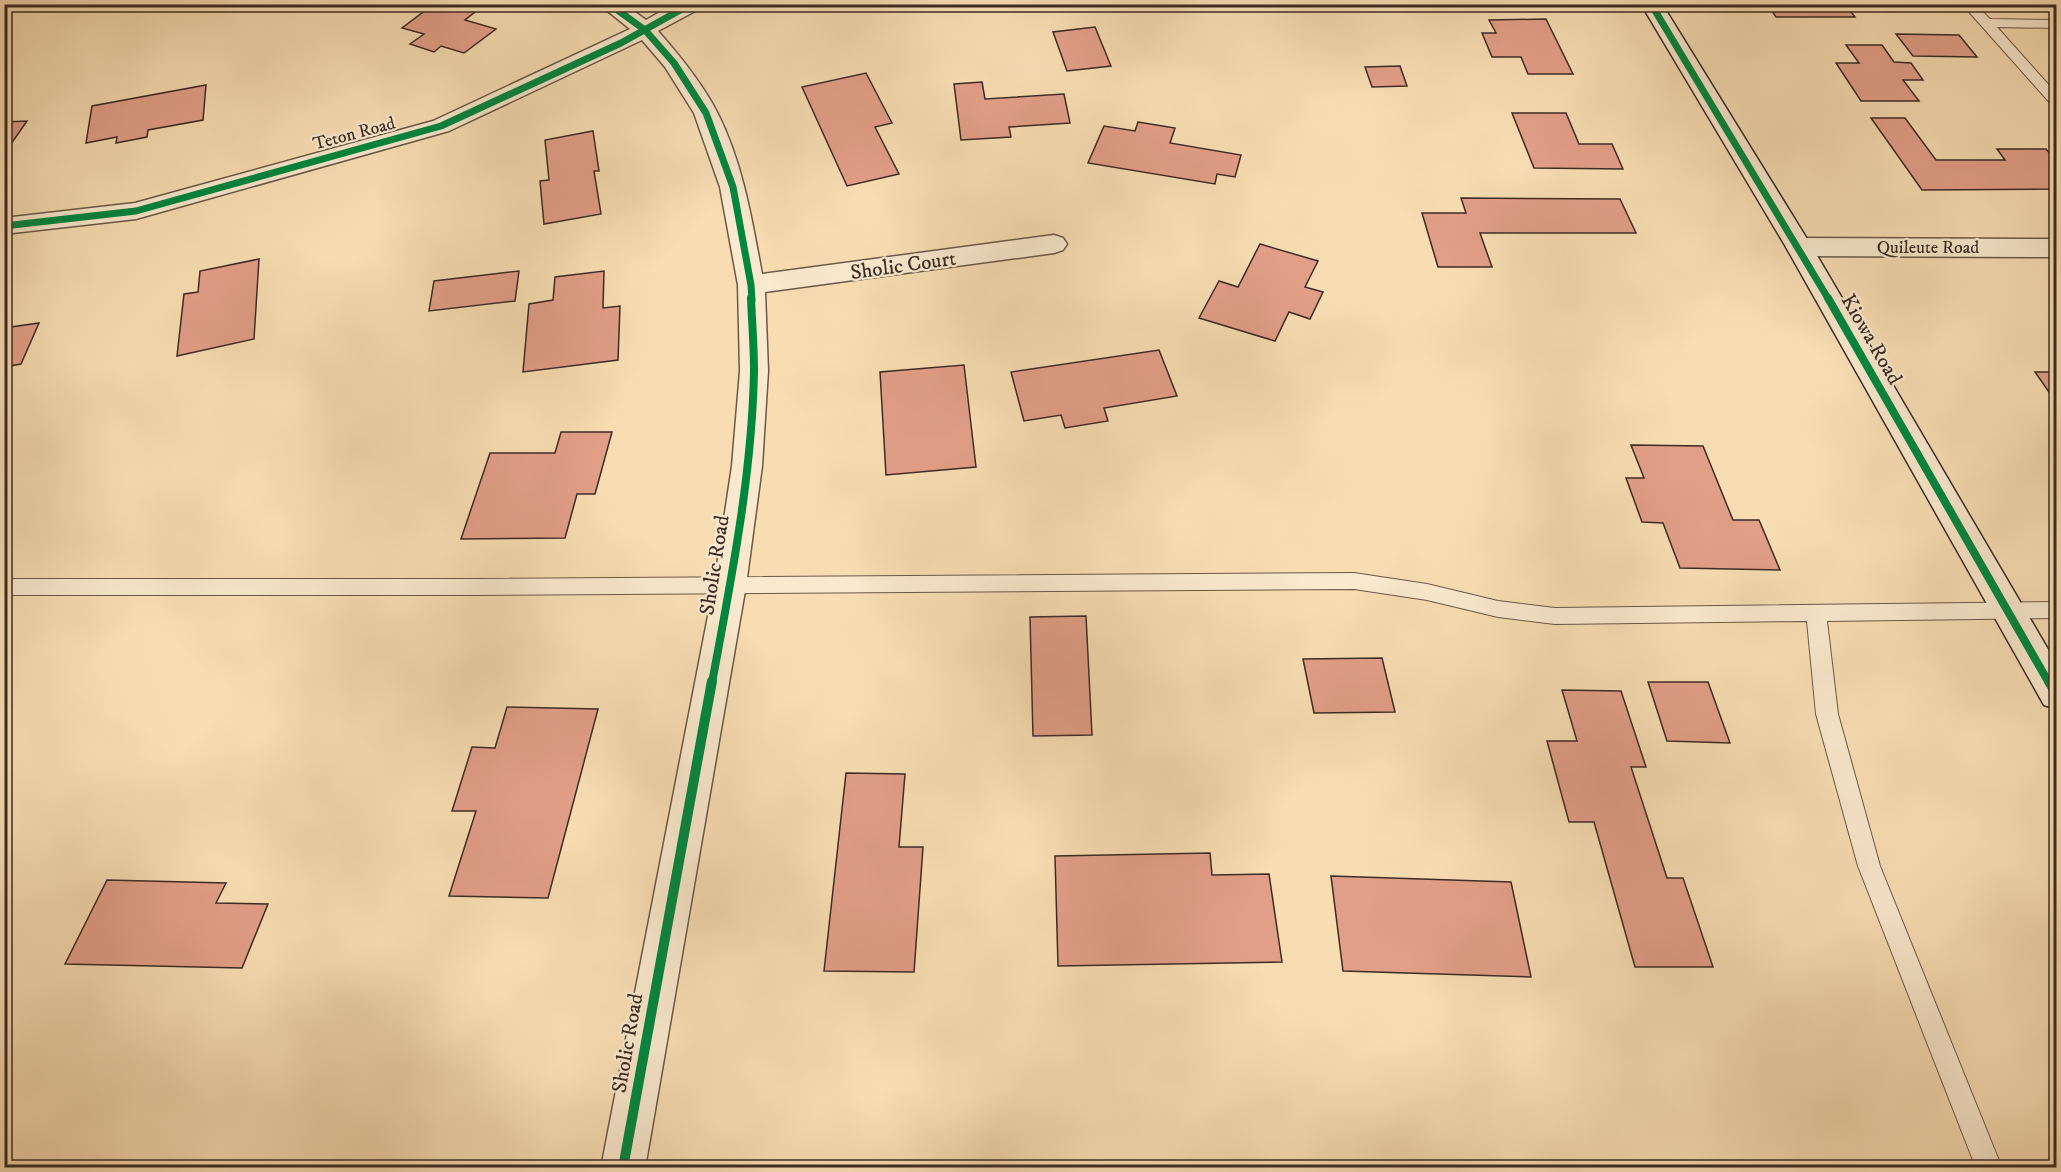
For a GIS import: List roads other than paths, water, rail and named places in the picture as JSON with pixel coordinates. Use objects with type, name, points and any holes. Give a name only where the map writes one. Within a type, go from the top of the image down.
[{"type":"street","name":"Sholic Road","points":[[609,4],[645,30],[674,63],[706,113],[733,188],[751,285],[754,371],[747,466],[730,585],[623,1167]]},
{"type":"street","name":"Teton Road","points":[[4,226],[136,211],[441,126],[645,30],[691,4]]},
{"type":"street","name":"Kiowa Road","points":[[1651,4],[1799,247],[2056,694]]},
{"type":"street","name":"Sholic Court","points":[[751,285],[1054,244]]},
{"type":"street","name":"Quileute Road","points":[[1799,247],[2056,248]]},
{"type":"lane","points":[[1968,4],[2056,101]]},
{"type":"lane","points":[[1986,23],[2056,24]]},
{"type":"lane","points":[[4,587],[1354,581],[1427,592],[1497,609],[1555,616],[2056,610]]},
{"type":"lane","points":[[1816,613],[1827,714],[1869,866],[1989,1167]]}]
